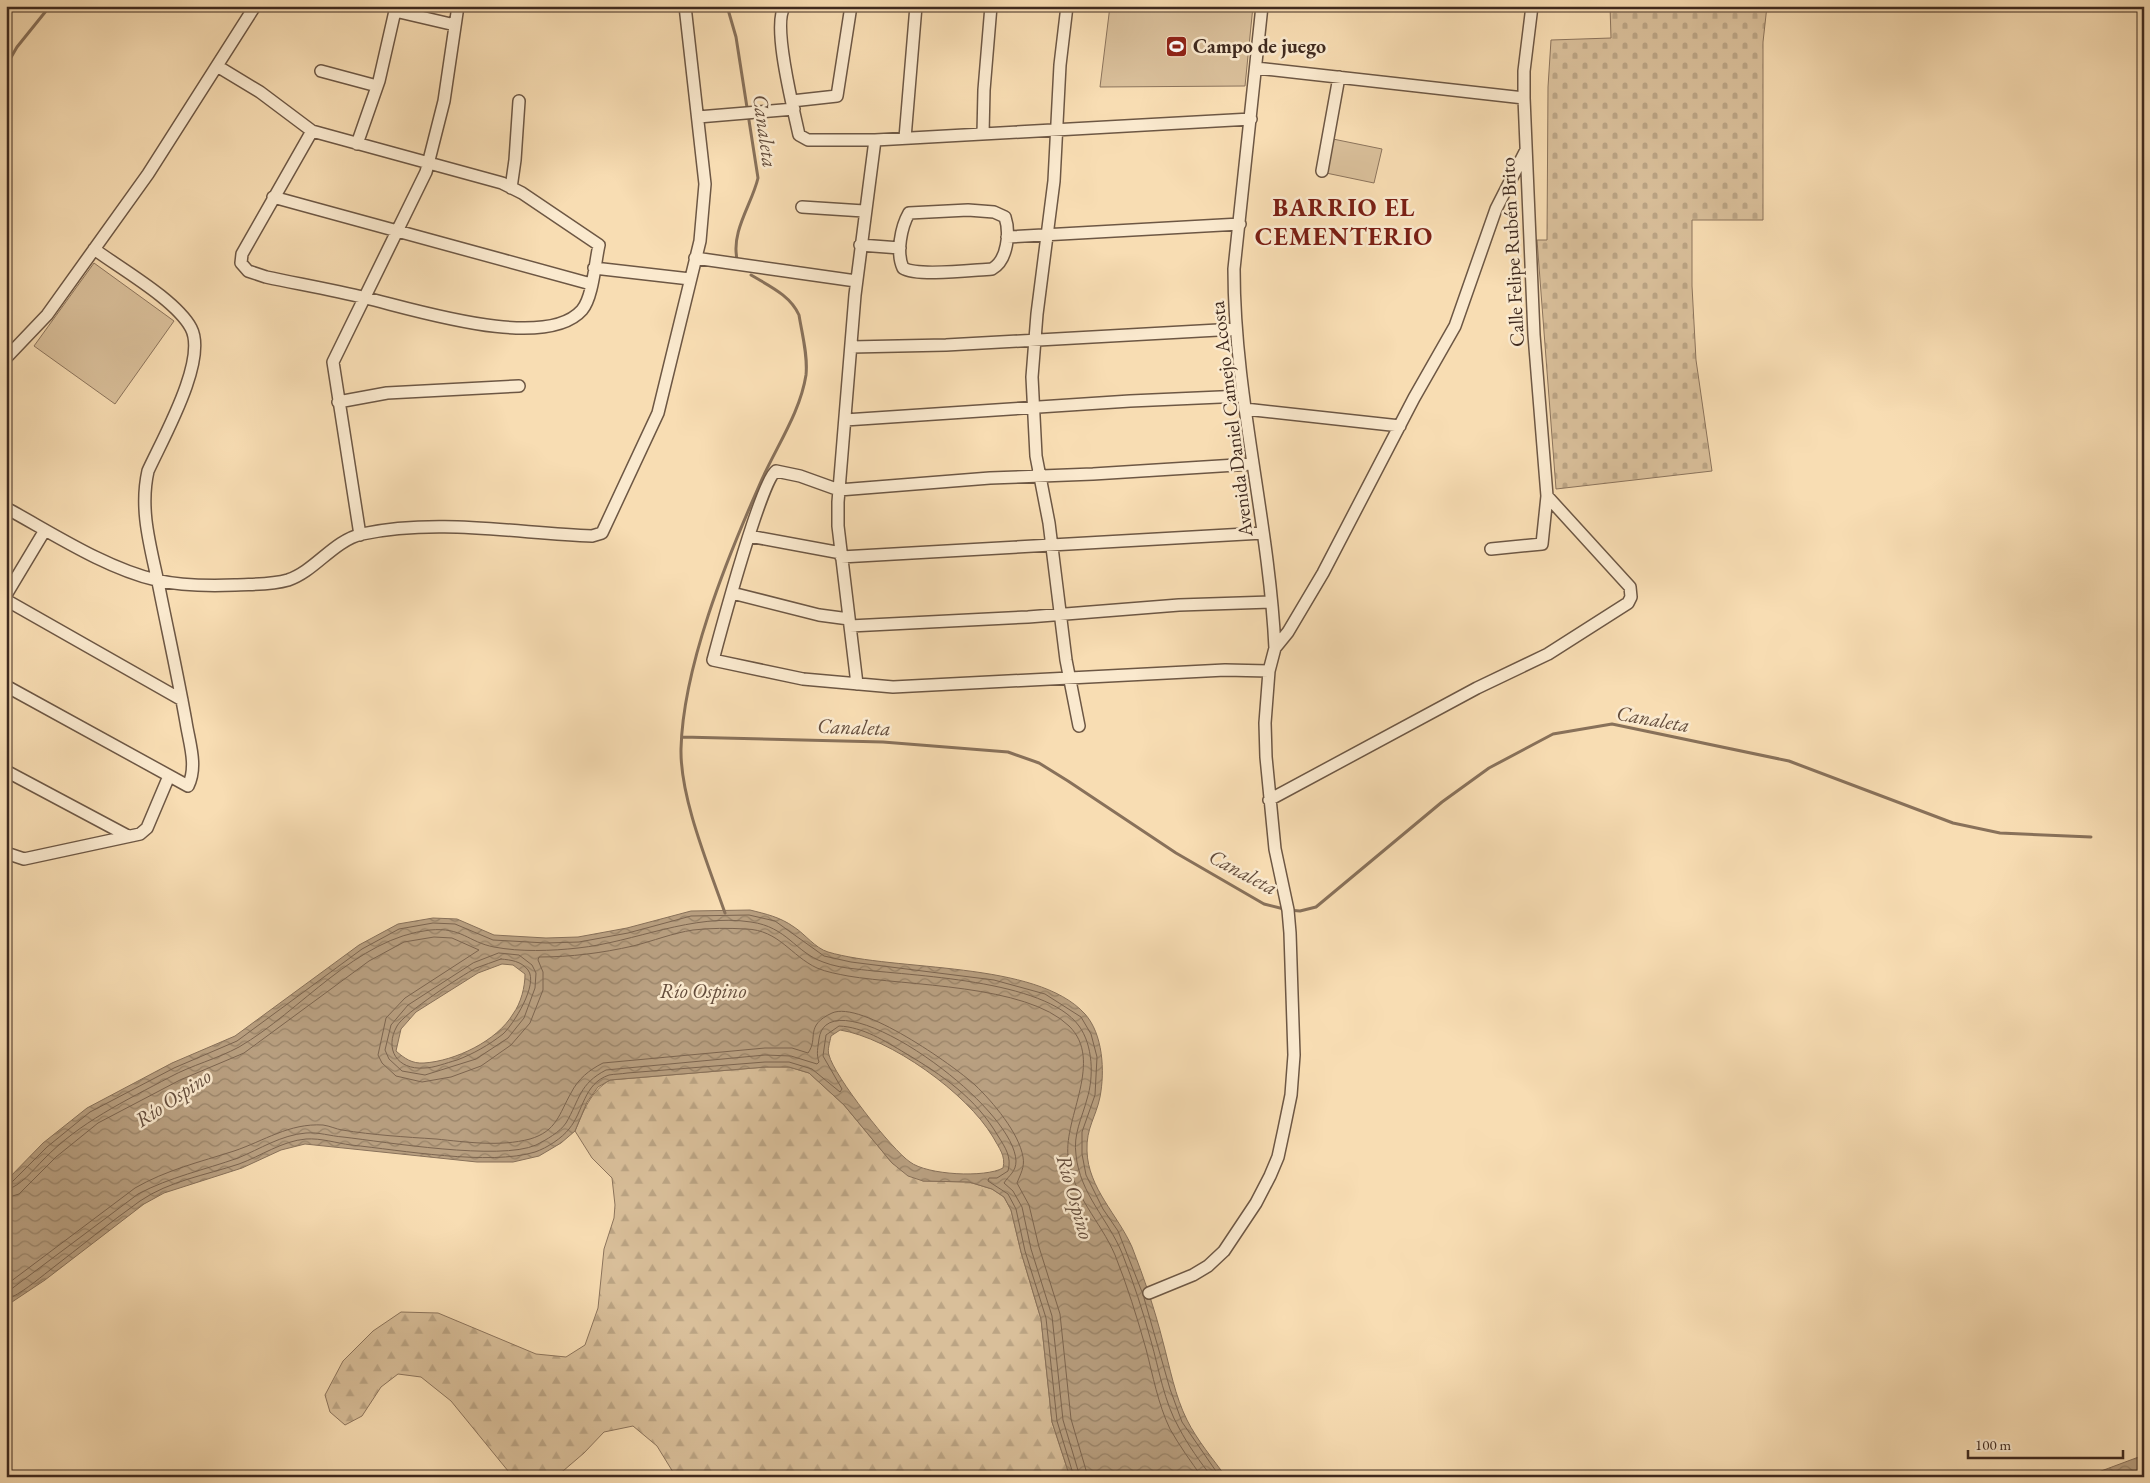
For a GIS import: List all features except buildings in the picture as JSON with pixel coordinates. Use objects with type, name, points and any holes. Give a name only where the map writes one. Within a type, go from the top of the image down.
[{"type":"street","points":[[6,358],[47,315],[148,174],[255,6]]},
{"type":"street","points":[[360,535],[333,362],[398,231],[429,162],[444,101],[458,6]]},
{"type":"street","points":[[6,508],[116,566],[158,580],[193,585],[270,583],[290,580],[346,540],[360,535],[413,528],[467,527],[583,536],[602,533],[658,413],[700,240],[705,184],[685,6]]},
{"type":"street","points":[[784,6],[780,17],[780,44],[799,134],[803,139],[812,141],[874,140],[1251,119]]},
{"type":"street","points":[[698,117],[793,105],[837,96],[851,6]]},
{"type":"street","points":[[904,138],[916,6]]},
{"type":"street","points":[[983,134],[984,90],[991,6]]},
{"type":"street","points":[[1067,6],[1055,131],[1054,181],[1035,339],[1033,408],[1034,433],[1052,545],[1069,679],[1079,726]]},
{"type":"street","name":"Avenida Daniel Camejo Acosta","points":[[1262,6],[1234,268],[1236,328],[1243,396],[1263,533],[1275,648]]},
{"type":"street","name":"Calle Felipe Rubén Brito","points":[[1491,549],[1542,544],[1547,496],[1534,334],[1524,98],[1524,71],[1532,6]]},
{"type":"street","points":[[357,144],[377,86],[395,12],[455,25]]},
{"type":"street","points":[[217,66],[260,92],[312,131],[486,178],[511,188],[599,245],[588,300],[577,314],[551,326],[533,328],[466,322],[266,277],[244,267],[240,260],[242,254],[312,131]]},
{"type":"street","points":[[1256,68],[1524,98]]},
{"type":"street","points":[[321,71],[377,86]]},
{"type":"street","points":[[1322,172],[1339,78]]},
{"type":"street","points":[[511,188],[519,101]]},
{"type":"street","points":[[857,684],[838,526],[839,490],[856,281],[874,140]]},
{"type":"street","points":[[1149,1293],[1194,1275],[1216,1259],[1235,1236],[1256,1203],[1278,1158],[1291,1095],[1294,1055],[1288,910],[1275,849],[1269,800],[1265,723],[1269,671],[1275,648],[1288,632],[1323,573],[1455,326],[1496,209],[1526,150]]},
{"type":"street","points":[[273,197],[591,284]]},
{"type":"street","points":[[802,206],[864,211]]},
{"type":"street","points":[[968,210],[1000,213],[1007,222],[1003,259],[992,269],[908,271],[903,268],[900,262],[900,248],[906,218],[909,213],[914,211],[968,210]]},
{"type":"street","points":[[1006,237],[1240,224]]},
{"type":"street","points":[[860,245],[900,248]]},
{"type":"street","points":[[6,686],[188,786],[193,766],[158,580],[147,536],[144,486],[148,471],[189,380],[196,340],[192,329],[184,317],[170,304],[94,249]]},
{"type":"street","points":[[695,258],[856,281]]},
{"type":"street","points":[[594,268],[690,279]]},
{"type":"street","points":[[851,347],[946,345],[1236,328]]},
{"type":"street","points":[[338,402],[388,393],[519,386]]},
{"type":"street","points":[[845,420],[1130,401],[1243,396]]},
{"type":"street","points":[[1245,409],[1400,426]]},
{"type":"street","points":[[1252,464],[911,483],[839,490],[800,476],[776,471],[772,473],[749,536],[713,660],[803,679],[912,687],[1225,670],[1269,671]]},
{"type":"street","points":[[1269,800],[1477,688],[1548,654],[1628,603],[1631,597],[1630,587],[1547,496]]},
{"type":"street","points":[[6,595],[46,530]]},
{"type":"street","points":[[749,536],[841,555],[1263,533]]},
{"type":"street","points":[[732,593],[850,622],[1061,614],[1179,605],[1271,602]]},
{"type":"street","points":[[6,600],[182,700]]},
{"type":"street","points":[[6,771],[128,836]]},
{"type":"street","points":[[6,853],[24,859],[140,834],[146,828],[169,776]]},
{"type":"green space","name":"Campo de juego","points":[[1110,6],[1253,6],[1245,86],[1100,87]]},
{"type":"green space","points":[[1610,6],[1767,6],[1763,42],[1763,220],[1692,220],[1692,286],[1696,360],[1712,471],[1556,489],[1537,240],[1547,240],[1548,87],[1551,40],[1611,38]]},
{"type":"green space","points":[[1333,139],[1382,149],[1374,183],[1326,173]]},
{"type":"green space","points":[[94,263],[174,321],[115,404],[34,346]]},
{"type":"green space","points":[[766,1067],[789,1067],[809,1073],[844,1105],[892,1163],[923,1181],[969,1182],[992,1189],[1004,1197],[1011,1210],[1021,1252],[1041,1319],[1052,1422],[1070,1477],[676,1477],[657,1446],[633,1426],[604,1432],[584,1453],[563,1471],[552,1477],[513,1477],[451,1401],[421,1377],[398,1374],[381,1387],[362,1416],[345,1425],[330,1412],[325,1395],[343,1361],[373,1331],[401,1312],[438,1313],[536,1354],[566,1357],[585,1345],[598,1308],[604,1249],[614,1218],[615,1205],[612,1178],[592,1158],[575,1131],[588,1102],[597,1090],[610,1080]]},
{"type":"water","name":"Río Ospino","points":[[750,910],[778,918],[828,952],[890,963],[964,970],[1034,984],[1063,997],[1085,1014],[1096,1032],[1102,1065],[1102,1087],[1087,1143],[1092,1177],[1132,1247],[1153,1306],[1173,1382],[1187,1420],[1195,1435],[1226,1477],[1070,1477],[1052,1422],[1041,1319],[1021,1252],[1011,1210],[1004,1197],[992,1189],[969,1182],[923,1181],[908,1176],[892,1163],[844,1105],[809,1073],[789,1067],[766,1067],[610,1080],[598,1087],[587,1102],[575,1131],[561,1143],[539,1156],[513,1162],[477,1162],[305,1144],[281,1150],[242,1168],[164,1193],[144,1204],[45,1280],[6,1306],[6,1181],[43,1143],[87,1108],[172,1063],[235,1036],[359,945],[398,924],[433,918],[457,919],[494,935],[546,938],[578,937],[627,928],[691,911]],"holes":[[[502,964],[513,965],[525,974],[525,979],[522,995],[516,1010],[497,1033],[462,1054],[436,1061],[416,1063],[396,1051],[401,1029],[416,1012],[478,973]],[[840,1030],[860,1035],[904,1056],[946,1086],[981,1120],[993,1137],[1003,1156],[1003,1168],[983,1173],[956,1174],[929,1170],[910,1162],[890,1143],[865,1112],[833,1065],[828,1053],[829,1046],[831,1036]]]},
{"type":"water","points":[[2144,1455],[2144,1477],[2085,1477]]},
{"type":"waterway","points":[[6,66],[17,47],[50,6]]},
{"type":"waterway","name":"Canaleta","points":[[727,6],[736,37],[758,178],[739,228],[736,249],[737,259]]},
{"type":"waterway","name":"Canaleta","points":[[725,913],[704,854],[685,789],[681,749],[684,717],[689,684],[708,615],[720,581],[765,472],[798,404],[806,375],[805,352],[799,315],[785,296],[751,275]]},
{"type":"waterway","name":"Canaleta","points":[[682,737],[883,742],[1008,752],[1039,763],[1176,853],[1264,904],[1300,911],[1316,907],[1442,802],[1489,768],[1553,734],[1612,724],[1789,761],[1953,823],[2000,833],[2091,837]]},
{"type":"place","name":"Campo de juego","points":[[1177,46]]},
{"type":"district","name":"BARRIO EL CEMENTERIO","points":[[1344,222]]}]
